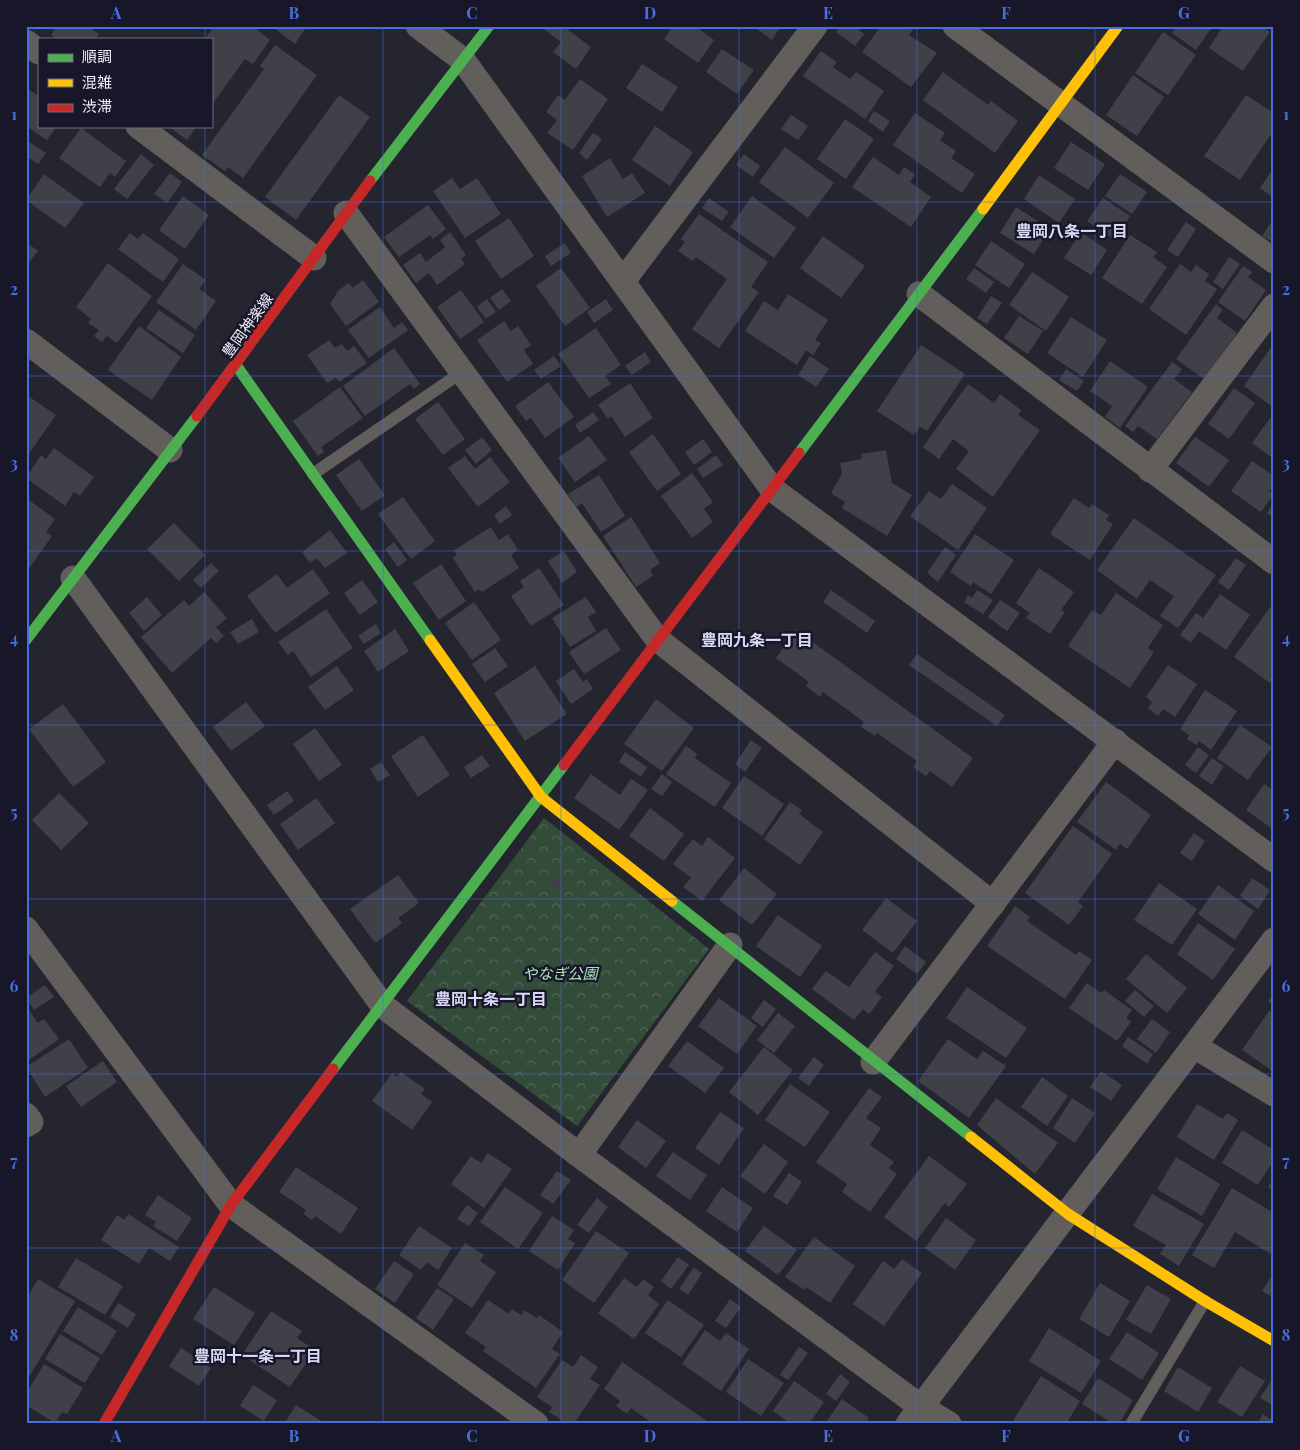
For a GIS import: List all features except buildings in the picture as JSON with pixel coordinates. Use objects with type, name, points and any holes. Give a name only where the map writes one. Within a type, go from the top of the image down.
[{"type":"street","points":[[418,26],[463,60],[772,488],[1274,860]]},
{"type":"street","name":"豊岡神楽線","points":[[26,640],[236,365],[346,213],[489,26]]},
{"type":"street","points":[[623,280],[815,26]]},
{"type":"street","points":[[954,26],[1274,261]]},
{"type":"street","points":[[104,1424],[230,1205],[541,797],[657,639],[1062,105],[1118,26]]},
{"type":"street","points":[[26,42],[38,51]]},
{"type":"street","points":[[141,128],[314,258]]},
{"type":"street","points":[[346,213],[657,639],[993,904]]},
{"type":"street","points":[[919,294],[1274,562]]},
{"type":"street","points":[[1150,470],[1274,306]]},
{"type":"street","points":[[26,341],[170,450]]},
{"type":"street","points":[[236,365],[541,797],[873,1062],[1068,1214],[1205,1301],[1274,1341]]},
{"type":"street","points":[[73,578],[383,1006],[579,1155],[914,1416],[949,1424]]},
{"type":"street","points":[[873,1062],[1115,741]]},
{"type":"street","points":[[26,929],[230,1205],[536,1424]]},
{"type":"street","points":[[914,1416],[1274,940]]},
{"type":"street","points":[[579,1155],[730,946]]},
{"type":"street","points":[[1194,1046],[1274,1094]]},
{"type":"street","points":[[26,1115],[31,1122],[26,1125]]},
{"type":"lane","points":[[313,474],[462,372]]},
{"type":"lane","points":[[1131,1424],[1205,1301]]},
{"type":"green space","name":"やなぎ公園","points":[[544,818],[709,949],[577,1126],[407,1001]]},
{"type":"traffic: fast","points":[[370,181],[489,26]]},
{"type":"traffic: fast","points":[[799,453],[983,209]]},
{"type":"traffic: fast","points":[[236,365],[430,640]]},
{"type":"traffic: fast","points":[[26,640],[197,416]]},
{"type":"traffic: fast","points":[[333,1069],[564,765]]},
{"type":"traffic: fast","points":[[672,901],[971,1137]]},
{"type":"traffic: slow","points":[[983,209],[1118,26]]},
{"type":"traffic: slow","points":[[430,640],[541,797],[672,901]]},
{"type":"traffic: slow","points":[[971,1137],[1068,1214],[1205,1301],[1274,1341]]},
{"type":"traffic: jam","points":[[197,416],[370,181]]},
{"type":"traffic: jam","points":[[564,765],[799,453]]},
{"type":"traffic: jam","points":[[104,1424],[231,1205],[333,1069]]},
{"type":"district","name":"豊岡八条一丁目","points":[[1072,230]]},
{"type":"district","name":"豊岡九条一丁目","points":[[757,639]]},
{"type":"district","name":"豊岡十条一丁目","points":[[491,998]]},
{"type":"district","name":"豊岡十一条一丁目","points":[[258,1355]]}]
